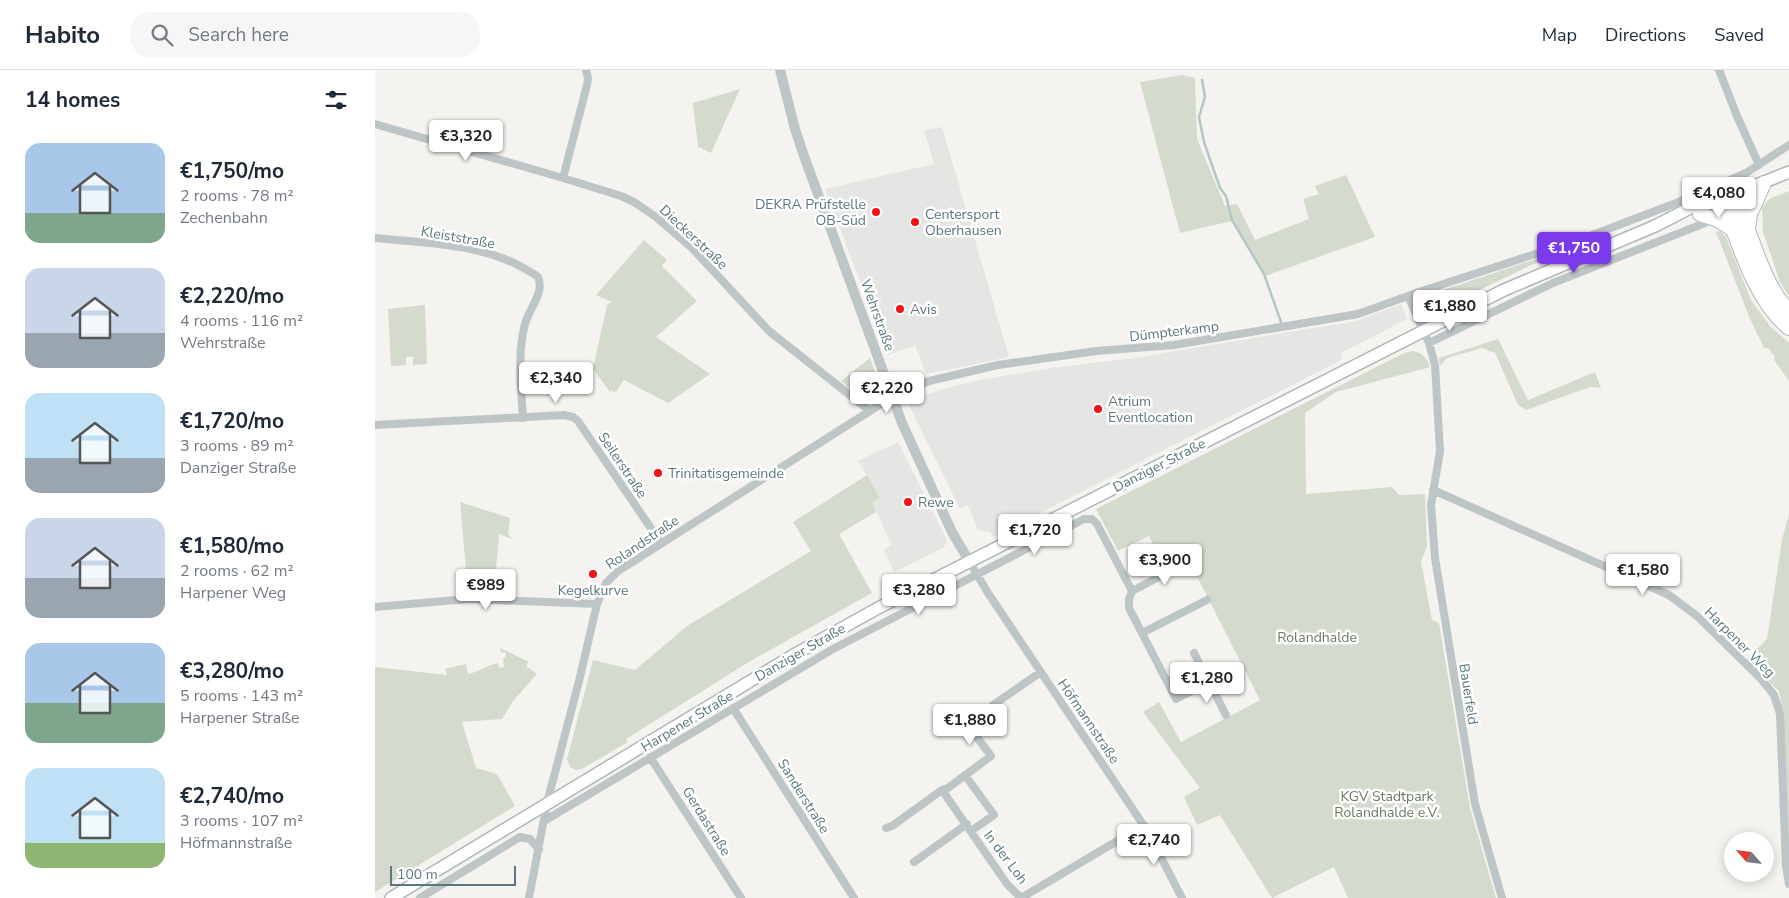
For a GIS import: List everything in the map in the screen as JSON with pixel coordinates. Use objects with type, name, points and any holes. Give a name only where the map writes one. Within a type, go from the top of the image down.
[{"type":"highway","points":[[1748,230],[1750,214],[1764,183]]},
{"type":"highway","points":[[1727,197],[1734,230],[1759,292],[1769,308],[1789,328]]},
{"type":"highway","points":[[1727,197],[1748,230],[1764,275],[1776,297],[1789,312]]},
{"type":"highway","points":[[1702,218],[1716,219],[1734,230]]},
{"type":"main road","points":[[1655,226],[1694,206],[1710,200],[1727,197],[1789,172]]},
{"type":"main road","points":[[1655,226],[1702,218],[1727,197]]},
{"type":"main road","name":"Danziger Straße","points":[[391,898],[805,648],[856,620],[1424,330],[1530,278],[1655,226]]},
{"type":"street","points":[[563,178],[587,85],[586,70]]},
{"type":"street","name":"Wehrstraße","points":[[780,70],[804,156],[892,397],[912,448],[952,532],[969,561]]},
{"type":"street","points":[[1719,70],[1759,165]]},
{"type":"street","name":"Dieckerstraße","points":[[375,124],[563,178],[621,196],[634,202],[692,248],[769,331],[870,411]]},
{"type":"street","name":"Dümpterkamp","points":[[892,397],[929,381],[989,367],[1096,352],[1174,346],[1358,314],[1457,279],[1587,237],[1676,203],[1746,173],[1789,145]]},
{"type":"street","points":[[1429,343],[1553,283],[1702,218]]},
{"type":"street","name":"Kleiststraße","points":[[375,238],[486,252],[513,263],[538,277],[540,283],[539,292],[526,318],[521,341],[523,418]]},
{"type":"street","name":"Bauerfeld","points":[[1408,296],[1424,330],[1435,365],[1440,451],[1431,510],[1435,558],[1469,772],[1479,820],[1502,898]]},
{"type":"street","name":"Rolandstraße","points":[[529,898],[547,803],[601,590],[613,575],[661,543],[892,397]]},
{"type":"street","name":"Seilerstraße","points":[[375,425],[568,415],[575,418],[661,543]]},
{"type":"street","name":"Harpener Weg","points":[[1433,490],[1669,595],[1697,616],[1762,680],[1774,695],[1780,714],[1786,866],[1789,884]]},
{"type":"street","points":[[977,575],[1084,519],[1091,519],[1097,524],[1132,591],[1128,604],[1176,699],[1209,682]]},
{"type":"street","name":"Höfmannstraße","points":[[969,561],[1143,825],[1161,855],[1182,898]]},
{"type":"street","points":[[1132,591],[1188,562]]},
{"type":"street","name":"Harpener Straße","points":[[544,821],[852,638],[977,575]]},
{"type":"street","points":[[375,607],[468,599],[597,604]]},
{"type":"street","points":[[1142,633],[1207,600]]},
{"type":"street","points":[[852,638],[856,620]]},
{"type":"street","points":[[1194,653],[1226,715]]},
{"type":"street","points":[[1168,682],[1200,665]]},
{"type":"street","points":[[886,828],[892,826],[942,790],[948,788],[991,756],[968,725],[1041,672]]},
{"type":"street","name":"Sanderstraße","points":[[733,708],[854,898]]},
{"type":"street","name":"Gerdastraße","points":[[651,757],[741,898]]},
{"type":"street","name":"In der Loh","points":[[913,862],[993,815],[965,775]]},
{"type":"street","name":"In der Loh","points":[[942,790],[1007,884],[1021,898]]},
{"type":"street","points":[[1021,898],[1143,825]]},
{"type":"street","points":[[420,898],[520,837],[530,839],[539,849]]},
{"type":"shaded area","points":[[942,127],[1009,357],[926,374],[915,345],[888,355],[825,189],[934,164],[924,130]]},
{"type":"shaded area","points":[[1401,304],[1407,319],[1341,353],[1343,359],[993,537],[990,532],[978,530],[968,505],[960,509],[908,403],[939,390],[984,379],[1058,367],[1134,358],[1356,321]]},
{"type":"shaded area","points":[[898,442],[946,538],[946,543],[944,547],[894,572],[884,550],[892,545],[872,503],[880,498],[858,461]]},
{"type":"green space","points":[[1182,75],[1195,78],[1197,139],[1225,206],[1237,204],[1255,240],[1309,219],[1303,199],[1319,194],[1315,186],[1346,175],[1375,237],[1265,276],[1232,221],[1180,233],[1140,82]]},
{"type":"green space","points":[[740,89],[711,153],[698,147],[693,103]]},
{"type":"green space","points":[[1789,191],[1789,296],[1780,282],[1763,232],[1762,207],[1769,199]]},
{"type":"green space","points":[[1720,231],[1726,237],[1751,300],[1770,326],[1789,343],[1789,381],[1774,360],[1775,357],[1768,348],[1764,348],[1750,319],[1716,232]]},
{"type":"green space","points":[[1617,232],[1531,265],[1432,313],[1424,311],[1416,303],[1419,298]]},
{"type":"green space","points":[[644,240],[667,260],[662,266],[697,301],[656,337],[710,374],[668,403],[624,380],[615,393],[612,390],[610,392],[593,369],[607,305],[611,302],[596,295]]},
{"type":"green space","points":[[425,305],[427,364],[413,365],[413,357],[406,357],[406,365],[391,366],[388,309]]},
{"type":"green space","points":[[1498,339],[1528,400],[1595,372],[1601,388],[1590,387],[1526,410],[1518,405],[1495,353],[1482,348],[1447,358],[1440,366],[1439,358]]},
{"type":"green space","points":[[1413,351],[1424,356],[1430,367],[1336,392],[1305,413],[1306,494],[1392,487],[1399,495],[1425,494],[1427,546],[1421,562],[1432,620],[1439,623],[1470,808],[1496,898],[1348,898],[1334,867],[1272,898],[1220,815],[1197,825],[1184,797],[1200,788],[1143,712],[1159,702],[1181,742],[1260,700],[1188,559],[1166,570],[1149,536],[1118,551],[1096,509],[1404,353]]},
{"type":"green space","points":[[870,358],[880,385],[875,394],[870,398],[865,398],[841,381]]},
{"type":"green space","points":[[867,475],[880,498],[872,503],[876,512],[839,534],[872,593],[752,660],[626,739],[628,742],[582,769],[576,770],[570,767],[567,759],[593,660],[635,670],[687,626],[811,551],[793,522]]},
{"type":"green space","points":[[460,502],[510,518],[508,534],[512,539],[499,534],[494,593],[468,592]]},
{"type":"green space","points":[[1789,514],[1789,842],[1783,715],[1779,691],[1746,660],[1767,639],[1782,540]]},
{"type":"green space","points":[[500,648],[529,662],[526,666],[537,674],[513,701],[502,719],[462,722],[476,768],[497,774],[515,806],[375,892],[375,667],[447,675],[445,669],[466,664],[468,674],[498,663],[499,668],[504,667],[503,658],[506,657],[505,652],[501,653]]},
{"type":"waterway","points":[[1202,80],[1205,97],[1199,117],[1204,142],[1220,188],[1226,196],[1232,220],[1264,274],[1281,322]]},
{"type":"place","name":"DEKRA Prüfstelle OB-Süd","points":[[876,212]]},
{"type":"place","name":"Centersport Oberhausen","points":[[915,222]]},
{"type":"place","name":"Avis","points":[[900,309]]},
{"type":"place","name":"Atrium Eventlocation","points":[[1098,409]]},
{"type":"place","name":"Trinitatisgemeinde","points":[[658,473]]},
{"type":"place","name":"Rewe","points":[[908,502]]},
{"type":"place","name":"Kegelkurve","points":[[593,574]]},
{"type":"park label","name":"Rolandhalde","points":[[1317,637]]},
{"type":"park label","name":"KGV Stadtpark Rolandhalde e.V.","points":[[1387,804]]}]
